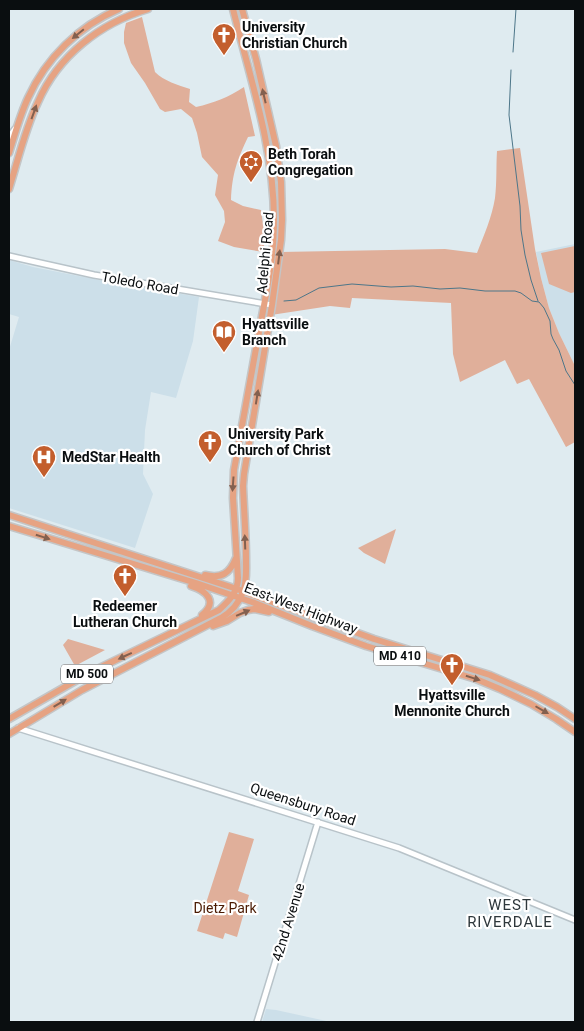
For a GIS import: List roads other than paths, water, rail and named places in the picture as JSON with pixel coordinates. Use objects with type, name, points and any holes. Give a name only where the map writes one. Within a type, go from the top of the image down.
[{"type":"main road","points":[[9,154],[29,96],[41,74],[53,58],[62,47],[81,31],[100,18],[120,9]]},
{"type":"main road","points":[[9,189],[38,101],[60,66],[81,44],[97,33],[118,20],[148,9]]},
{"type":"main road","name":"Adelphi Road","points":[[233,9],[264,127],[274,219],[264,305],[234,470],[233,498],[238,584],[240,590]]},
{"type":"main road","name":"Adelphi Road","points":[[240,590],[246,574],[244,480],[272,305],[282,220],[281,182],[276,146],[242,9]]},
{"type":"main road","name":"East-West Highway","points":[[9,515],[240,590],[374,639],[476,670],[535,694],[575,719]]},
{"type":"main road","name":"East-West Highway","points":[[9,526],[196,583],[366,646],[488,683],[531,704],[575,732]]},
{"type":"main road","points":[[78,547],[109,551],[126,556],[132,554]]},
{"type":"main road","points":[[158,563],[210,576],[218,576],[229,571],[237,557]]},
{"type":"main road","points":[[143,568],[204,591],[209,599],[209,608],[203,615],[169,634]]},
{"type":"main road","name":"MD 500","points":[[9,720],[84,676],[219,610],[240,590]]},
{"type":"main road","name":"MD 500","points":[[9,734],[82,690],[198,631],[227,614],[240,598],[240,590]]},
{"type":"main road","points":[[198,631],[220,624],[242,612],[254,609],[294,619]]},
{"type":"main road","name":"Queensbury Road","points":[[9,720],[18,728]]},
{"type":"main road","name":"Queensbury Road","points":[[9,726],[18,728]]},
{"type":"street","points":[[9,138],[18,124]]},
{"type":"street","points":[[9,154],[18,158]]},
{"type":"street","name":"Toledo Road","points":[[9,256],[94,275],[272,305]]},
{"type":"street","name":"Queensbury Road","points":[[18,728],[399,848],[575,920]]},
{"type":"street","name":"42nd Avenue","points":[[257,1022],[318,822]]},
{"type":"waterway","points":[[513,52],[516,9]]},
{"type":"waterway","points":[[511,70],[509,115],[521,230],[525,255],[538,301]]},
{"type":"waterway","points":[[284,301],[296,300],[319,288],[352,284],[515,291],[532,301],[539,302],[544,308],[550,321],[553,339],[566,371],[575,385]]},
{"type":"place","name":"University Christian Church","points":[[224,56]]},
{"type":"place","name":"Beth Torah Congregation","points":[[251,183]]},
{"type":"place","name":"Hyattsville Branch","points":[[224,353]]},
{"type":"place","name":"University Park Church of Christ","points":[[210,463]]},
{"type":"place","name":"MedStar Health","points":[[44,478]]},
{"type":"place","name":"Redeemer Lutheran Church","points":[[125,597]]},
{"type":"place","name":"Hyattsville Mennonite Church","points":[[452,686]]},
{"type":"district","name":"WEST RIVERDALE","points":[[510,914]]},
{"type":"park label","name":"Dietz Park","points":[[225,908]]}]
